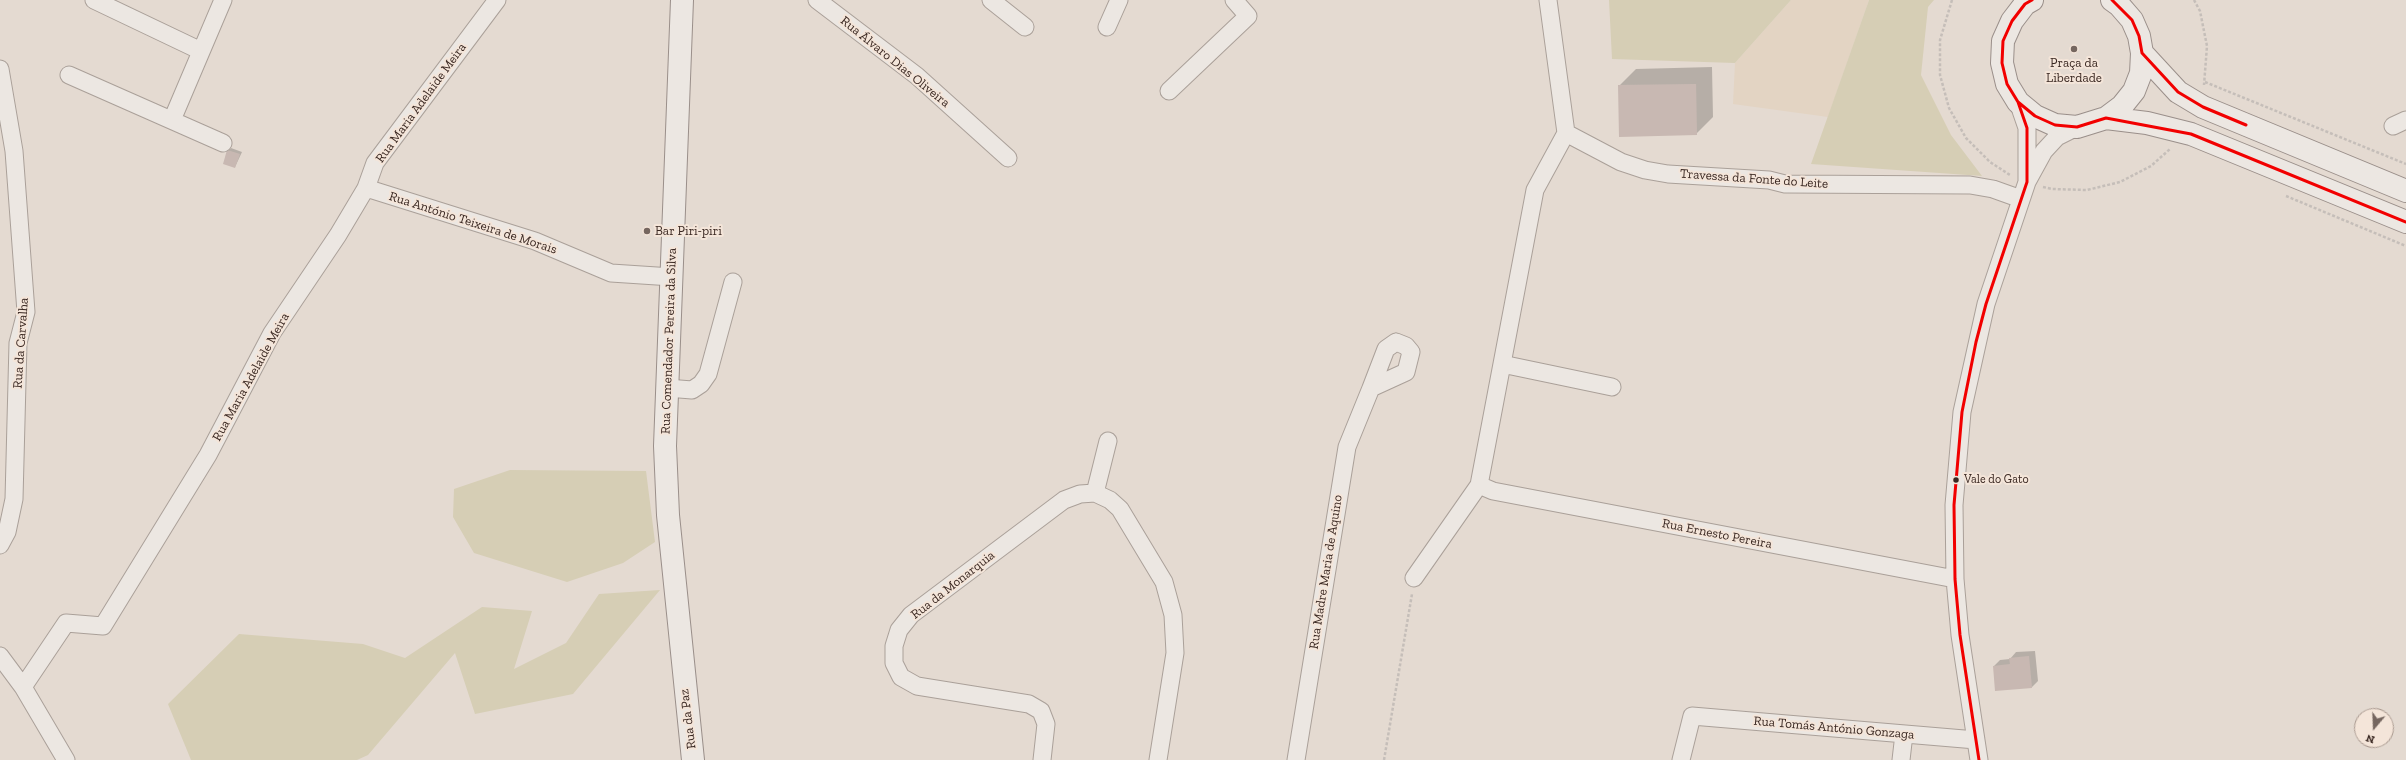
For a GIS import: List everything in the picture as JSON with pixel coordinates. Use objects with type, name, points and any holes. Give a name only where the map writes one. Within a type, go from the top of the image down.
[{"type":"street","points":[[94,0],[201,51]]},
{"type":"street","points":[[172,120],[223,0]]},
{"type":"street","name":"Rua Maria Adelaide Meira","points":[[23,687],[66,623],[103,626],[208,455],[272,333],[338,236],[366,188],[375,163],[497,0]]},
{"type":"street","name":"Rua Comendador Pereira da Silva","points":[[682,0],[665,446],[668,515],[683,678]]},
{"type":"street","name":"Rua Álvaro Dias Oliveira","points":[[817,0],[917,76],[1008,158]]},
{"type":"street","points":[[991,0],[1025,27]]},
{"type":"street","points":[[1107,27],[1119,0]]},
{"type":"street","points":[[1169,91],[1248,16],[1234,0]]},
{"type":"street","points":[[1414,578],[1480,485],[1535,190],[1566,133],[1548,0]]},
{"type":"street","points":[[2027,182],[2027,128],[2018,102],[2007,84],[2002,62],[2004,41],[2012,21],[2025,4],[2032,0]]},
{"type":"street","points":[[1979,760],[1960,635],[1955,580],[1954,505],[1962,412],[1986,304],[2027,182],[2044,151],[2057,137],[2077,127],[2106,118],[2122,106],[2134,91],[2141,73],[2142,53],[2133,10],[2119,5],[2112,0]]},
{"type":"street","points":[[2142,53],[2178,92],[2203,107],[2406,191]]},
{"type":"street","name":"Rua da Carvalha","points":[[0,69],[14,151],[26,312],[18,343],[14,499],[7,532],[0,545]]},
{"type":"street","points":[[69,74],[223,143]]},
{"type":"street","points":[[2018,102],[2035,116],[2055,125],[2077,127]]},
{"type":"street","points":[[2106,118],[2147,123],[2191,134],[2406,222]]},
{"type":"street","name":"Travessa da Fonte do Leite","points":[[1566,133],[1621,162],[1645,170],[1668,174],[1770,180],[1785,184],[1970,186],[1993,189],[2021,200]]},
{"type":"street","name":"Rua António Teixeira de Morais","points":[[366,188],[535,241],[611,273],[672,277]]},
{"type":"street","points":[[667,388],[692,390],[701,384],[708,374],[733,282]]},
{"type":"street","points":[[1502,364],[1612,387]]},
{"type":"street","name":"Rua Madre Maria de Aquino","points":[[1296,760],[1347,447],[1371,388]]},
{"type":"street","points":[[1108,441],[1095,493],[1120,509],[1164,582],[1173,615],[1175,653],[1158,760]]},
{"type":"street","name":"Rua Ernesto Pereira","points":[[1480,485],[1493,490],[1955,580]]},
{"type":"street","name":"Rua da Monarquia","points":[[1042,760],[1046,724],[1041,711],[1029,704],[917,686],[901,677],[894,662],[894,646],[899,630],[911,615],[1064,500],[1080,494],[1095,493]]},
{"type":"street","points":[[0,656],[23,687],[66,760]]},
{"type":"street","name":"Rua da Paz","points":[[683,678],[693,760]]},
{"type":"street","name":"Rua Tomás António Gonzaga","points":[[1681,760],[1692,716],[1976,740]]},
{"type":"street","points":[[1901,760],[1904,734]]},
{"type":"path","points":[[1952,0],[1940,40],[1940,75],[1949,108],[1966,138],[1990,162],[2010,175],[2027,182],[2052,189]]},
{"type":"path","points":[[2205,82],[2406,164]]},
{"type":"path","points":[[2171,149],[2178,152]]},
{"type":"path","points":[[2285,196],[2406,246]]},
{"type":"path","points":[[1384,760],[1414,578]]},
{"type":"shaded area","points":[[1609,0],[1791,0],[1735,63],[1612,59]]},
{"type":"shaded area","points":[[1791,0],[1869,0],[1828,117],[1733,104],[1735,63]]},
{"type":"shaded area","points":[[1869,0],[1934,0],[1928,7],[1921,75],[1951,135],[1982,176],[1811,164]]},
{"type":"shaded area","points":[[510,470],[646,471],[655,542],[623,563],[567,582],[474,553],[453,517],[454,489]]},
{"type":"shaded area","points":[[660,590],[573,694],[475,714],[455,653],[368,755],[357,760],[191,760],[168,704],[239,634],[363,644],[405,658],[482,607],[532,611],[514,669],[566,643],[599,594]]},
{"type":"building","points":[[1696,84],[1697,135],[1619,137],[1618,85]]},
{"type":"building","points":[[227,150],[240,154],[235,168],[223,164]]},
{"type":"building","points":[[2029,656],[2032,688],[1995,691],[1993,666],[2010,664],[2009,658]]},
{"type":"transit line","points":[[2032,0],[2025,4],[2012,21],[2003,41],[2002,63],[2007,84],[2018,102],[2035,116],[2055,125],[2077,127],[2106,118],[2191,134],[2406,222]]},
{"type":"transit line","points":[[2112,0],[2132,20],[2139,36],[2142,53],[2178,92],[2203,107],[2246,125]]},
{"type":"transit line","points":[[1979,760],[1960,635],[1955,579],[1954,505],[1962,412],[1976,342],[1986,304],[2027,182],[2027,128],[2018,102]]},
{"type":"place","name":"Praça da Liberdade","points":[[2074,49]]},
{"type":"place","name":"Bar Piri-piri","points":[[647,231]]},
{"type":"place","name":"Vale do Gato","points":[[1956,480]]}]
